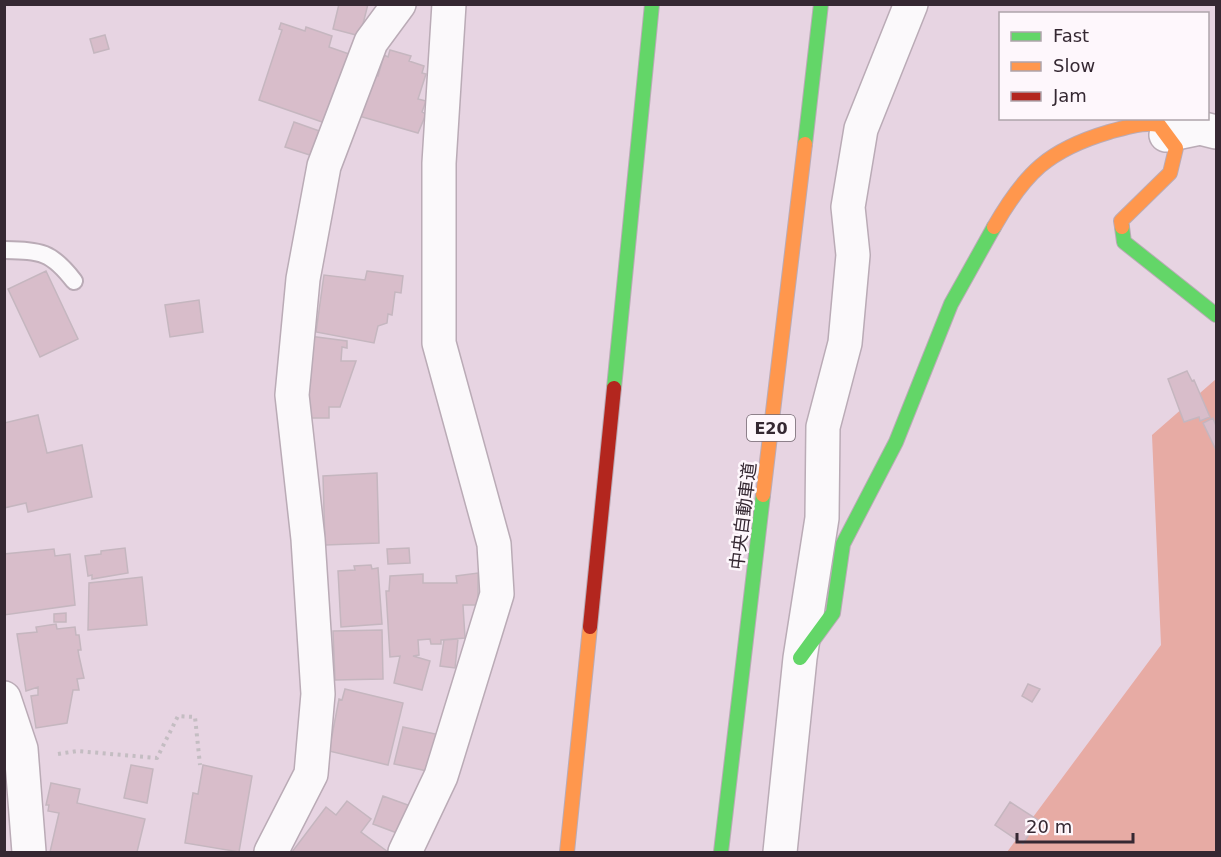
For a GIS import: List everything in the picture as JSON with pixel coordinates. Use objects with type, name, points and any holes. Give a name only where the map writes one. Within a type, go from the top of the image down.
[{"type":"main road","points":[[567,852],[652,4]]},
{"type":"main road","name":"中央自動車道","points":[[721,852],[821,4]]},
{"type":"main road","points":[[800,658],[833,613],[843,544],[896,442],[951,304],[1015,191],[1036,167],[1078,141],[1143,122],[1159,125],[1176,148],[1170,172],[1121,221],[1124,242],[1216,315]]},
{"type":"street","points":[[271,852],[311,774],[318,694],[308,539],[292,395],[303,279],[324,166],[371,42],[399,4]]},
{"type":"street","points":[[405,852],[441,776],[497,594],[494,544],[439,343],[439,163],[449,4]]},
{"type":"street","points":[[780,852],[800,658],[822,518],[824,427],[845,343],[853,255],[848,207],[861,129],[911,4]]},
{"type":"street","points":[[1166,135],[1200,128],[1216,132]]},
{"type":"street","points":[[4,698],[29,852]]},
{"type":"lane","points":[[4,250],[33,251],[58,260],[74,281]]},
{"type":"path","points":[[77,751],[157,758],[178,716],[195,717],[200,765]]},
{"type":"shaded area","points":[[1216,379],[1216,852],[1007,852],[1161,645],[1152,435]]},
{"type":"building","points":[[339,4],[368,4],[360,36],[333,29]]},
{"type":"building","points":[[281,23],[305,31],[306,27],[332,36],[329,47],[349,54],[325,123],[259,100],[282,30],[279,29]]},
{"type":"building","points":[[105,35],[109,49],[94,53],[90,39]]},
{"type":"building","points":[[390,50],[411,56],[409,61],[424,66],[422,73],[426,74],[418,99],[426,101],[422,112],[426,114],[418,133],[359,116],[373,74],[378,76],[384,55],[388,57]]},
{"type":"building","points":[[294,122],[325,133],[316,157],[285,147]]},
{"type":"building","points":[[46,271],[78,339],[40,357],[8,289]]},
{"type":"building","points":[[367,271],[403,276],[401,293],[395,292],[392,315],[388,314],[387,323],[378,326],[374,343],[316,332],[324,275],[365,280]]},
{"type":"building","points":[[199,300],[203,332],[170,337],[165,305]]},
{"type":"building","points":[[309,336],[347,341],[347,348],[342,347],[341,361],[356,361],[340,407],[329,407],[329,418],[307,418]]},
{"type":"building","points":[[1187,371],[1192,381],[1194,380],[1210,417],[1200,421],[1199,417],[1184,422],[1168,379]]},
{"type":"building","points":[[38,415],[47,453],[82,445],[92,497],[28,512],[26,503],[4,508],[4,423]]},
{"type":"building","points":[[1213,418],[1216,426],[1216,450],[1203,423]]},
{"type":"building","points":[[377,473],[379,543],[325,545],[323,476]]},
{"type":"building","points":[[125,548],[128,573],[92,579],[92,575],[88,576],[85,556]]},
{"type":"building","points":[[409,548],[410,563],[388,564],[387,549]]},
{"type":"building","points":[[54,549],[55,556],[70,554],[75,605],[4,615],[4,554]]},
{"type":"building","points":[[371,565],[372,569],[378,568],[382,624],[341,627],[338,571],[355,570],[354,566]]},
{"type":"building","points":[[478,573],[478,605],[463,605],[465,638],[441,640],[441,644],[431,644],[430,639],[418,640],[419,655],[413,656],[430,661],[422,690],[394,683],[400,656],[390,657],[386,591],[389,591],[390,576],[423,574],[423,583],[457,583],[456,576]]},
{"type":"building","points":[[142,577],[147,625],[88,630],[89,583]]},
{"type":"building","points":[[66,613],[66,622],[54,622],[54,614]]},
{"type":"building","points":[[56,624],[57,629],[75,627],[76,635],[79,635],[81,650],[78,650],[84,678],[77,679],[79,690],[73,690],[67,723],[36,728],[31,696],[38,695],[38,687],[26,691],[17,634],[37,632],[36,627]]},
{"type":"building","points":[[382,630],[383,679],[335,680],[333,631]]},
{"type":"building","points":[[458,639],[455,668],[440,666],[444,640]]},
{"type":"building","points":[[1028,684],[1040,689],[1032,702],[1022,696]]},
{"type":"building","points":[[345,689],[403,703],[388,765],[329,751],[339,699],[342,700]]},
{"type":"building","points":[[403,727],[440,735],[432,772],[394,764]]},
{"type":"building","points":[[131,765],[153,769],[147,803],[124,798]]},
{"type":"building","points":[[203,765],[252,776],[239,852],[185,843],[193,793],[198,794]]},
{"type":"building","points":[[51,783],[80,789],[77,803],[145,819],[137,852],[50,852],[59,813],[48,811],[49,805],[46,805]]},
{"type":"building","points":[[383,796],[416,808],[405,836],[373,824]]},
{"type":"building","points":[[347,801],[371,819],[361,832],[388,852],[292,852],[326,807],[336,815]]},
{"type":"building","points":[[1010,802],[1038,820],[1023,844],[995,825]]},
{"type":"traffic: fast","points":[[614,388],[652,4]]},
{"type":"traffic: fast","points":[[805,144],[821,4]]},
{"type":"traffic: fast","points":[[800,658],[833,613],[843,544],[896,442],[951,304],[994,227]]},
{"type":"traffic: fast","points":[[1122,227],[1124,242],[1216,315]]},
{"type":"traffic: fast","points":[[721,852],[763,495]]},
{"type":"traffic: slow","points":[[994,227],[1016,192],[1040,166],[1054,156],[1088,139],[1109,132],[1140,125],[1159,125],[1176,148],[1170,173],[1121,221],[1122,227]]},
{"type":"traffic: slow","points":[[763,495],[805,144]]},
{"type":"traffic: slow","points":[[567,852],[590,627]]},
{"type":"traffic: jam","points":[[590,627],[614,388]]}]
